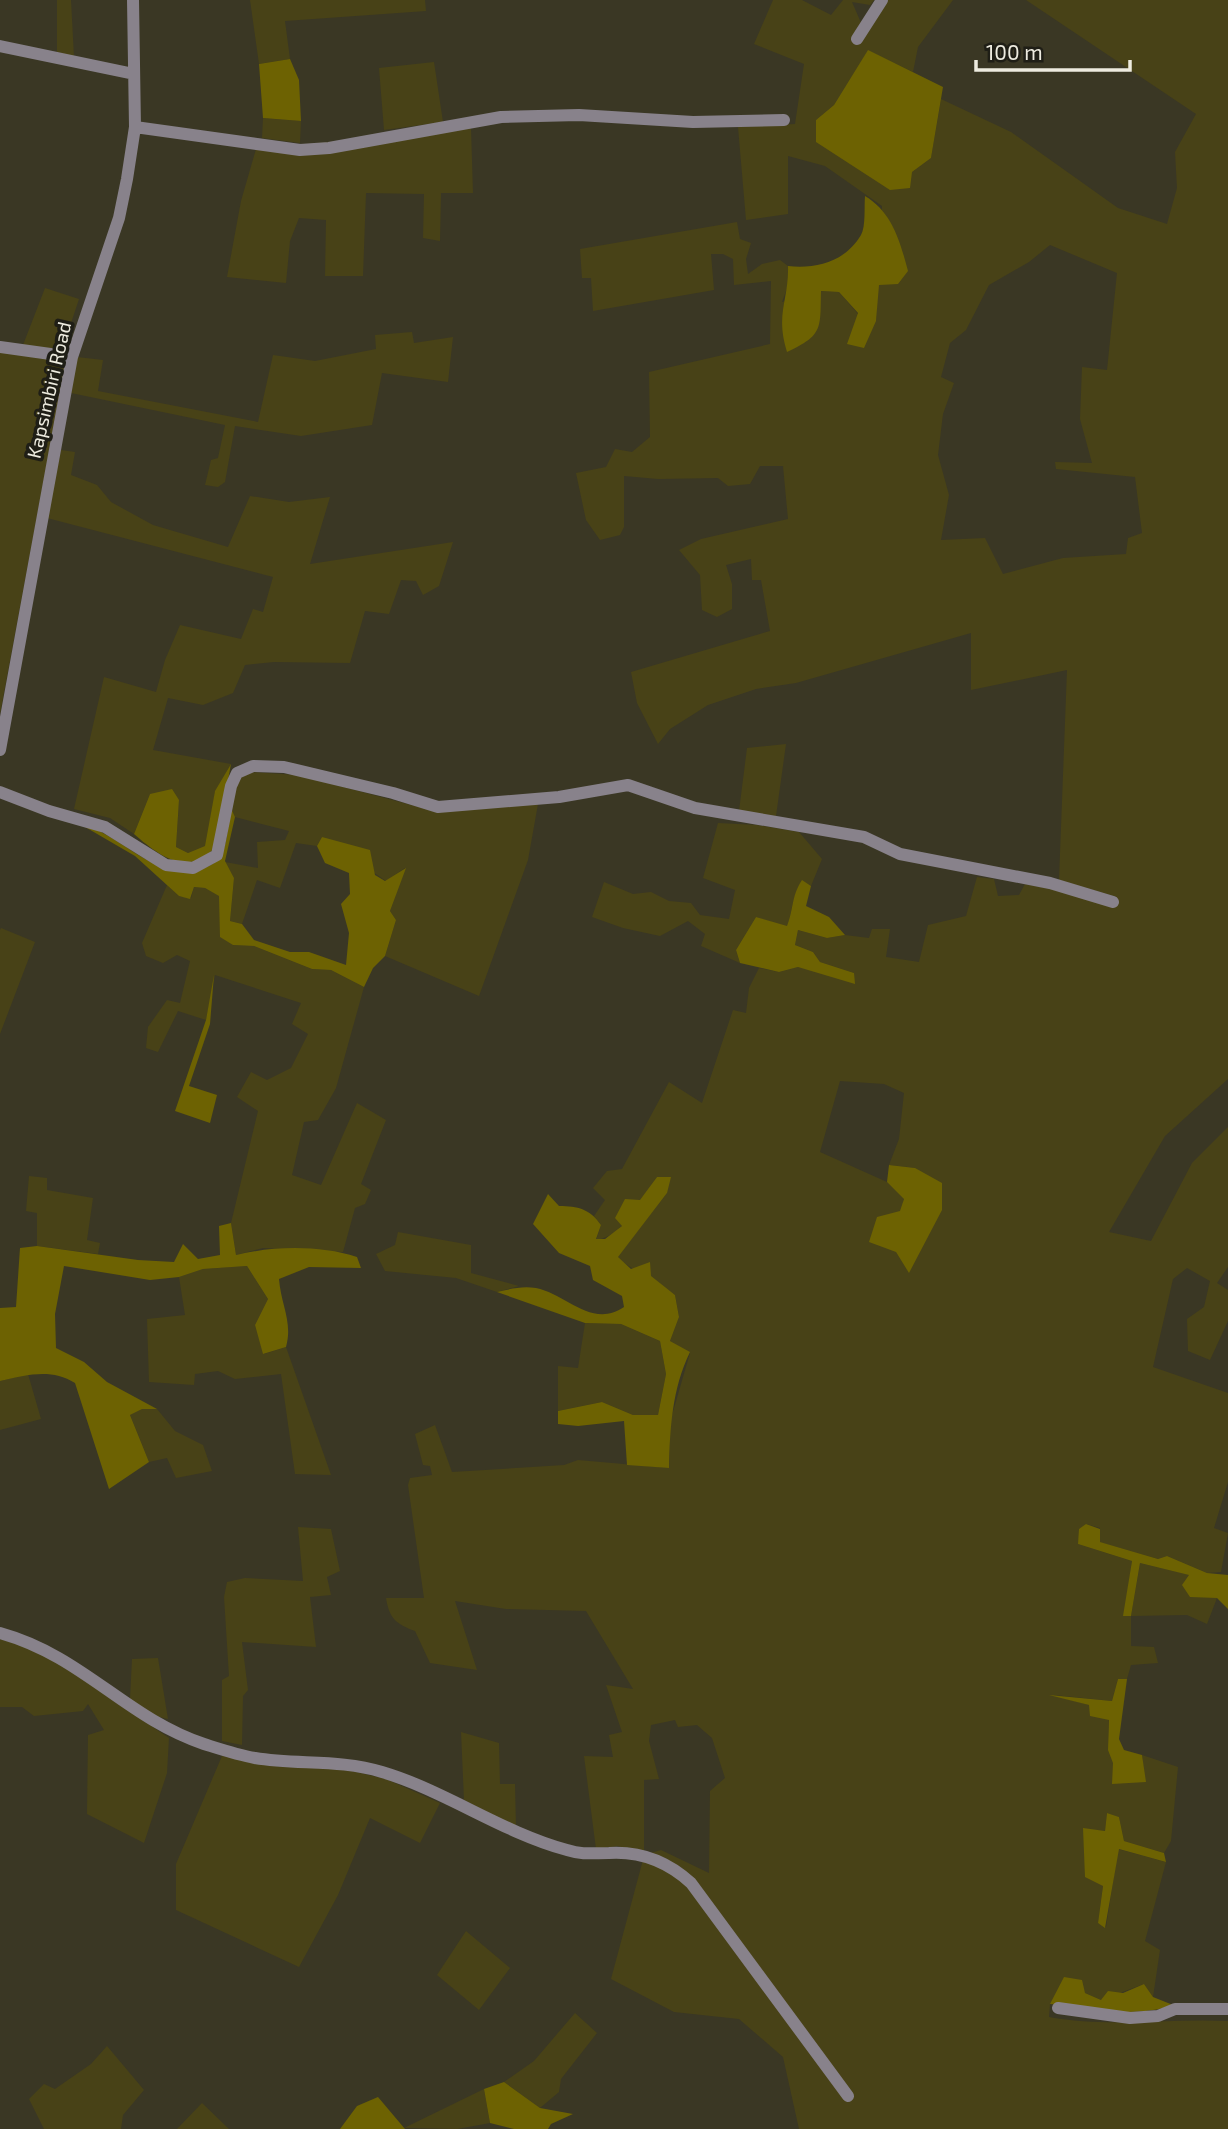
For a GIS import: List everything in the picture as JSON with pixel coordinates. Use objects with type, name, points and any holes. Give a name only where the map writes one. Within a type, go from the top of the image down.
[{"type":"street","name":"Kapsimbiri Road","points":[[0,750],[72,357],[118,218],[135,127],[133,0]]},
{"type":"street","points":[[857,39],[882,0]]},
{"type":"street","points":[[0,46],[134,74]]},
{"type":"street","points":[[135,127],[300,150],[329,148],[501,117],[579,115],[693,121],[784,120]]},
{"type":"street","points":[[0,346],[72,357]]},
{"type":"street","points":[[0,792],[49,811],[105,827],[166,865],[187,869],[217,855],[231,786],[237,773],[253,766],[308,771],[438,807],[559,797],[628,785],[695,808],[864,837],[900,854],[1050,883],[1113,902]]},
{"type":"street","points":[[0,1633],[47,1650],[82,1670],[146,1717],[201,1743],[254,1758],[328,1763],[383,1772],[448,1799],[495,1825],[565,1850],[594,1855],[625,1853],[659,1860],[691,1883],[820,2053],[848,2096]]},
{"type":"street","points":[[1058,2008],[1130,2018],[1158,2016],[1175,2009],[1228,2010]]},
{"type":"shaded area","points":[[57,0],[71,0],[74,57],[57,52]]},
{"type":"shaded area","points":[[250,0],[425,0],[426,11],[285,21],[290,59],[259,64]]},
{"type":"shaded area","points":[[773,0],[802,0],[831,15],[843,0],[874,0],[870,5],[852,2],[862,25],[886,0],[953,0],[918,47],[913,72],[868,51],[834,105],[816,120],[912,172],[931,158],[941,99],[1011,132],[1118,208],[1167,224],[1177,188],[1175,152],[1196,114],[1026,0],[1228,0],[1228,1079],[1165,1136],[1109,1232],[1151,1241],[1192,1163],[1228,1127],[1228,1267],[1217,1283],[1228,1290],[1228,1321],[1210,1360],[1188,1351],[1187,1319],[1204,1307],[1210,1281],[1187,1268],[1173,1279],[1153,1367],[1228,1393],[1228,1482],[1214,1528],[1228,1533],[1221,1572],[1207,1573],[1167,1556],[1158,1559],[1099,1542],[1100,1528],[1086,1524],[1078,1544],[1132,1561],[1124,1616],[1131,1616],[1131,1646],[1154,1647],[1158,1663],[1131,1665],[1127,1679],[1118,1679],[1112,1701],[1054,1695],[1089,1705],[1109,1720],[1109,1745],[1114,1759],[1118,1765],[1145,1782],[1142,1755],[1178,1767],[1171,1841],[1164,1853],[1124,1841],[1119,1817],[1107,1813],[1105,1831],[1083,1829],[1103,1886],[1098,1923],[1106,1927],[1118,1849],[1166,1862],[1145,1941],[1160,1950],[1153,1997],[1144,1984],[1101,2000],[1085,1993],[1050,2004],[1049,2017],[1093,2022],[1228,2021],[1228,2129],[799,2129],[783,2057],[739,2019],[674,2012],[611,1979],[644,1856],[618,1846],[596,1849],[584,1756],[613,1757],[609,1735],[622,1732],[606,1685],[633,1689],[586,1611],[506,1609],[455,1601],[477,1670],[430,1663],[415,1631],[394,1619],[387,1605],[386,1598],[424,1598],[408,1485],[410,1478],[432,1475],[430,1466],[423,1465],[415,1434],[435,1425],[452,1472],[564,1465],[578,1460],[669,1468],[670,1422],[690,1353],[670,1341],[679,1317],[675,1295],[617,1257],[667,1193],[657,1177],[624,1224],[616,1232],[596,1240],[601,1225],[594,1216],[605,1200],[593,1188],[607,1171],[622,1169],[669,1082],[702,1103],[733,1010],[746,1013],[749,988],[759,968],[779,972],[798,967],[854,973],[820,962],[813,952],[795,945],[798,930],[827,938],[845,935],[869,938],[872,929],[890,929],[886,957],[919,962],[928,925],[966,916],[977,877],[994,879],[998,896],[1019,895],[1025,884],[1116,906],[1117,897],[1059,880],[1067,670],[971,690],[971,633],[796,683],[756,689],[708,705],[670,729],[658,744],[637,703],[631,672],[770,631],[761,580],[752,580],[751,559],[726,565],[732,584],[732,609],[717,617],[702,610],[700,575],[679,550],[701,539],[788,519],[783,466],[760,466],[750,484],[728,486],[718,478],[658,479],[624,476],[624,527],[620,535],[600,540],[586,520],[576,473],[606,467],[615,449],[632,452],[650,437],[649,372],[770,344],[771,281],[734,285],[733,259],[723,254],[711,254],[714,290],[593,311],[591,278],[582,278],[580,249],[737,222],[740,239],[751,243],[746,259],[748,274],[762,264],[780,260],[788,266],[788,286],[782,302],[820,291],[839,292],[858,314],[876,321],[882,206],[825,166],[788,156],[788,214],[746,220],[738,127],[795,124],[804,64],[754,44]],"holes":[[[1050,245],[1117,273],[1107,370],[1082,367],[1080,419],[1092,463],[1055,462],[1056,469],[1135,477],[1142,533],[1128,538],[1126,554],[1063,558],[1003,574],[985,538],[941,540],[949,495],[938,455],[943,414],[954,383],[941,377],[950,343],[966,330],[989,285],[1029,262]],[[840,1081],[884,1084],[904,1093],[899,1139],[889,1165],[915,1168],[909,1272],[896,1252],[904,1198],[887,1182],[820,1152]],[[675,1720],[678,1727],[697,1725],[712,1738],[725,1778],[710,1791],[709,1873],[661,1850],[644,1855],[644,1780],[659,1779],[649,1741],[651,1725]]]},
{"type":"shaded area","points":[[868,50],[943,87],[931,158],[912,172],[910,188],[890,190],[816,142],[816,120],[834,105]]},
{"type":"shaded area","points":[[290,59],[299,80],[301,121],[263,118],[259,64]]},
{"type":"shaded area","points":[[434,62],[443,122],[384,130],[379,68]]},
{"type":"shaded area","points":[[263,118],[301,121],[300,143],[262,138]]},
{"type":"shaded area","points":[[471,128],[473,193],[441,193],[440,241],[423,238],[424,194],[366,193],[363,276],[325,276],[326,220],[299,218],[290,241],[286,283],[227,277],[241,201],[256,149]]},
{"type":"shaded area","points":[[865,196],[882,210],[894,228],[908,271],[898,284],[879,285],[876,321],[864,348],[847,344],[858,313],[839,292],[821,291],[818,329],[808,340],[787,352],[782,317],[788,266],[819,265],[847,252],[863,231]]},
{"type":"shaded area","points":[[45,288],[79,299],[62,350],[23,345]]},
{"type":"shaded area","points":[[412,332],[414,343],[453,337],[448,382],[382,373],[372,425],[301,436],[235,426],[225,482],[218,487],[205,485],[211,460],[218,458],[225,425],[71,393],[77,357],[103,360],[98,391],[258,422],[273,355],[315,361],[376,349],[375,335]]},
{"type":"shaded area","points":[[0,352],[66,361],[0,714]]},
{"type":"shaded area","points":[[61,450],[75,452],[71,475],[97,485],[111,502],[153,525],[228,547],[250,496],[289,502],[330,497],[310,564],[453,542],[439,586],[423,595],[416,581],[401,580],[389,614],[365,611],[350,663],[274,662],[245,665],[233,693],[203,705],[168,698],[153,750],[231,764],[215,792],[206,846],[188,853],[176,847],[179,800],[150,794],[134,834],[110,818],[74,809],[104,677],[156,692],[165,660],[180,625],[241,639],[253,609],[263,612],[273,577],[47,518]]},
{"type":"shaded area","points":[[786,744],[776,816],[739,811],[747,748]]},
{"type":"shaded area","points":[[231,764],[216,846],[206,856],[195,861],[174,860],[163,856],[134,834],[150,794],[172,789],[179,800],[176,847],[188,853],[205,846],[215,791]]},
{"type":"shaded area","points":[[248,772],[298,775],[434,811],[538,804],[528,860],[479,996],[385,956],[396,920],[390,911],[405,868],[386,881],[322,837],[317,846],[296,843],[280,888],[257,880],[242,924],[230,921],[234,878],[225,862],[258,868],[257,842],[285,840],[289,831],[235,817],[231,808],[238,779]]},
{"type":"shaded area","points":[[231,808],[235,817],[225,861],[234,878],[230,921],[242,924],[254,940],[290,952],[309,952],[346,965],[349,933],[341,904],[350,894],[349,873],[325,863],[317,846],[322,837],[370,850],[375,875],[385,881],[406,868],[390,911],[396,920],[385,956],[373,968],[364,987],[331,970],[312,969],[254,946],[233,945],[220,937],[219,896],[205,888],[194,887],[190,899],[179,896],[135,856],[80,824],[112,838],[158,865],[174,871],[191,871],[209,866],[221,856]]},
{"type":"shaded area","points":[[718,823],[757,825],[799,832],[822,859],[811,886],[802,881],[794,898],[787,927],[756,917],[736,950],[740,963],[701,946],[705,934],[688,921],[660,936],[623,928],[592,917],[604,882],[633,894],[651,892],[669,901],[691,903],[700,915],[729,919],[735,890],[703,878]]},
{"type":"shaded area","points":[[802,880],[811,886],[806,906],[829,917],[845,935],[827,938],[798,930],[795,945],[813,952],[820,962],[854,973],[855,984],[798,967],[779,972],[740,963],[736,950],[756,917],[787,926]]},
{"type":"shaded area","points":[[167,885],[179,896],[191,898],[194,887],[205,888],[220,896],[233,945],[254,946],[312,969],[331,970],[364,987],[336,1088],[318,1120],[304,1122],[292,1175],[321,1185],[357,1103],[386,1120],[361,1184],[371,1190],[365,1204],[355,1208],[343,1252],[263,1248],[236,1255],[231,1223],[258,1111],[237,1097],[251,1072],[267,1080],[291,1068],[308,1034],[292,1024],[301,1003],[215,975],[206,1020],[178,1011],[158,1052],[146,1048],[148,1027],[167,1000],[180,1003],[190,961],[177,955],[163,963],[146,956],[142,943]]},
{"type":"shaded area","points":[[1,928],[35,942],[0,1034],[0,930]]},
{"type":"shaded area","points":[[214,975],[210,1024],[189,1086],[217,1095],[210,1123],[175,1111],[206,1020]]},
{"type":"shaded area","points":[[889,1165],[915,1168],[942,1183],[942,1210],[909,1273],[896,1252],[869,1242],[877,1217],[900,1211],[904,1199],[887,1182]]},
{"type":"shaded area","points":[[29,1176],[47,1178],[47,1190],[93,1198],[87,1240],[100,1243],[98,1254],[37,1246],[37,1213],[26,1211]]},
{"type":"shaded area","points":[[657,1177],[671,1177],[667,1193],[618,1257],[631,1269],[650,1262],[651,1276],[675,1295],[679,1317],[670,1341],[690,1352],[676,1394],[671,1423],[669,1468],[627,1465],[624,1421],[578,1426],[558,1424],[558,1411],[602,1402],[633,1415],[658,1415],[666,1374],[660,1341],[621,1324],[585,1323],[497,1292],[536,1288],[579,1308],[601,1314],[612,1313],[624,1307],[622,1296],[593,1280],[590,1266],[559,1253],[533,1224],[548,1194],[559,1206],[578,1208],[592,1215],[601,1225],[596,1239],[605,1239],[622,1226],[615,1218],[625,1199],[640,1200]]},
{"type":"shaded area","points":[[231,1223],[236,1255],[281,1249],[328,1250],[357,1257],[361,1268],[309,1267],[279,1279],[288,1338],[286,1347],[263,1354],[255,1325],[268,1299],[247,1266],[203,1269],[179,1277],[150,1280],[64,1266],[55,1314],[56,1348],[84,1362],[107,1382],[157,1409],[142,1409],[130,1415],[149,1462],[109,1489],[75,1383],[48,1374],[0,1381],[0,1308],[16,1307],[20,1248],[37,1246],[138,1260],[174,1262],[183,1244],[198,1259],[220,1255],[219,1226]]},
{"type":"shaded area","points":[[398,1232],[471,1245],[471,1273],[519,1286],[497,1292],[456,1278],[385,1271],[376,1254],[395,1245]]},
{"type":"shaded area","points":[[247,1266],[268,1299],[255,1325],[264,1354],[286,1347],[331,1475],[295,1474],[281,1374],[235,1379],[218,1371],[195,1374],[194,1385],[149,1382],[147,1319],[185,1315],[179,1277],[203,1269]]},
{"type":"shaded area","points":[[585,1323],[621,1324],[660,1341],[666,1374],[658,1415],[633,1415],[602,1402],[558,1411],[558,1366],[578,1368]]},
{"type":"shaded area","points":[[28,1374],[41,1419],[0,1430],[0,1381]]},
{"type":"shaded area","points":[[141,1409],[157,1409],[175,1431],[203,1445],[212,1471],[176,1478],[167,1458],[149,1462],[130,1415]]},
{"type":"shaded area","points":[[1086,1524],[1100,1529],[1100,1542],[1158,1559],[1167,1556],[1207,1573],[1228,1575],[1228,1609],[1217,1598],[1190,1597],[1182,1585],[1189,1575],[1140,1563],[1131,1616],[1123,1616],[1132,1561],[1078,1544],[1079,1529]]},
{"type":"shaded area","points":[[298,1527],[331,1529],[340,1571],[327,1577],[331,1595],[310,1597],[316,1647],[242,1642],[248,1690],[243,1696],[242,1745],[222,1741],[222,1680],[229,1676],[224,1597],[227,1582],[245,1578],[303,1581]]},
{"type":"shaded area","points":[[1140,1563],[1190,1575],[1217,1598],[1207,1624],[1187,1615],[1131,1616]]},
{"type":"shaded area","points":[[0,1639],[46,1656],[68,1668],[169,1738],[167,1773],[144,1843],[87,1814],[88,1735],[104,1730],[88,1704],[83,1711],[34,1716],[22,1707],[0,1707]]},
{"type":"shaded area","points":[[158,1658],[168,1719],[155,1716],[130,1699],[132,1659]]},
{"type":"shaded area","points":[[1118,1679],[1127,1679],[1119,1739],[1124,1750],[1142,1755],[1146,1782],[1112,1784],[1113,1763],[1108,1750],[1109,1720],[1090,1716],[1089,1705],[1049,1695],[1112,1701]]},
{"type":"shaded area","points":[[461,1732],[499,1743],[500,1784],[515,1784],[516,1827],[464,1800]]},
{"type":"shaded area","points":[[222,1756],[283,1767],[339,1768],[386,1779],[440,1803],[420,1843],[370,1818],[338,1895],[299,1967],[176,1910],[176,1864]]},
{"type":"shaded area","points":[[1107,1813],[1119,1817],[1124,1841],[1164,1853],[1166,1862],[1119,1849],[1105,1928],[1098,1923],[1103,1886],[1085,1877],[1083,1828],[1105,1831]]},
{"type":"shaded area","points":[[466,1931],[510,1968],[479,2010],[437,1975]]},
{"type":"shaded area","points":[[1064,1977],[1082,1980],[1085,1993],[1101,2000],[1108,1991],[1123,1993],[1144,1984],[1153,1997],[1173,2005],[1127,2012],[1050,2004]]},
{"type":"shaded area","points":[[575,2013],[597,2033],[561,2079],[559,2092],[540,2108],[504,2082],[534,2061]]},
{"type":"shaded area","points":[[107,2046],[144,2090],[123,2115],[121,2129],[44,2129],[29,2099],[44,2084],[55,2089],[91,2064]]},
{"type":"shaded area","points":[[504,2082],[540,2108],[573,2114],[551,2124],[548,2129],[514,2129],[490,2123],[484,2089]]},
{"type":"shaded area","points":[[484,2089],[490,2123],[457,2129],[404,2128]]},
{"type":"shaded area","points":[[378,2097],[405,2129],[340,2129],[357,2106]]},
{"type":"shaded area","points":[[202,2103],[229,2129],[177,2129]]}]
